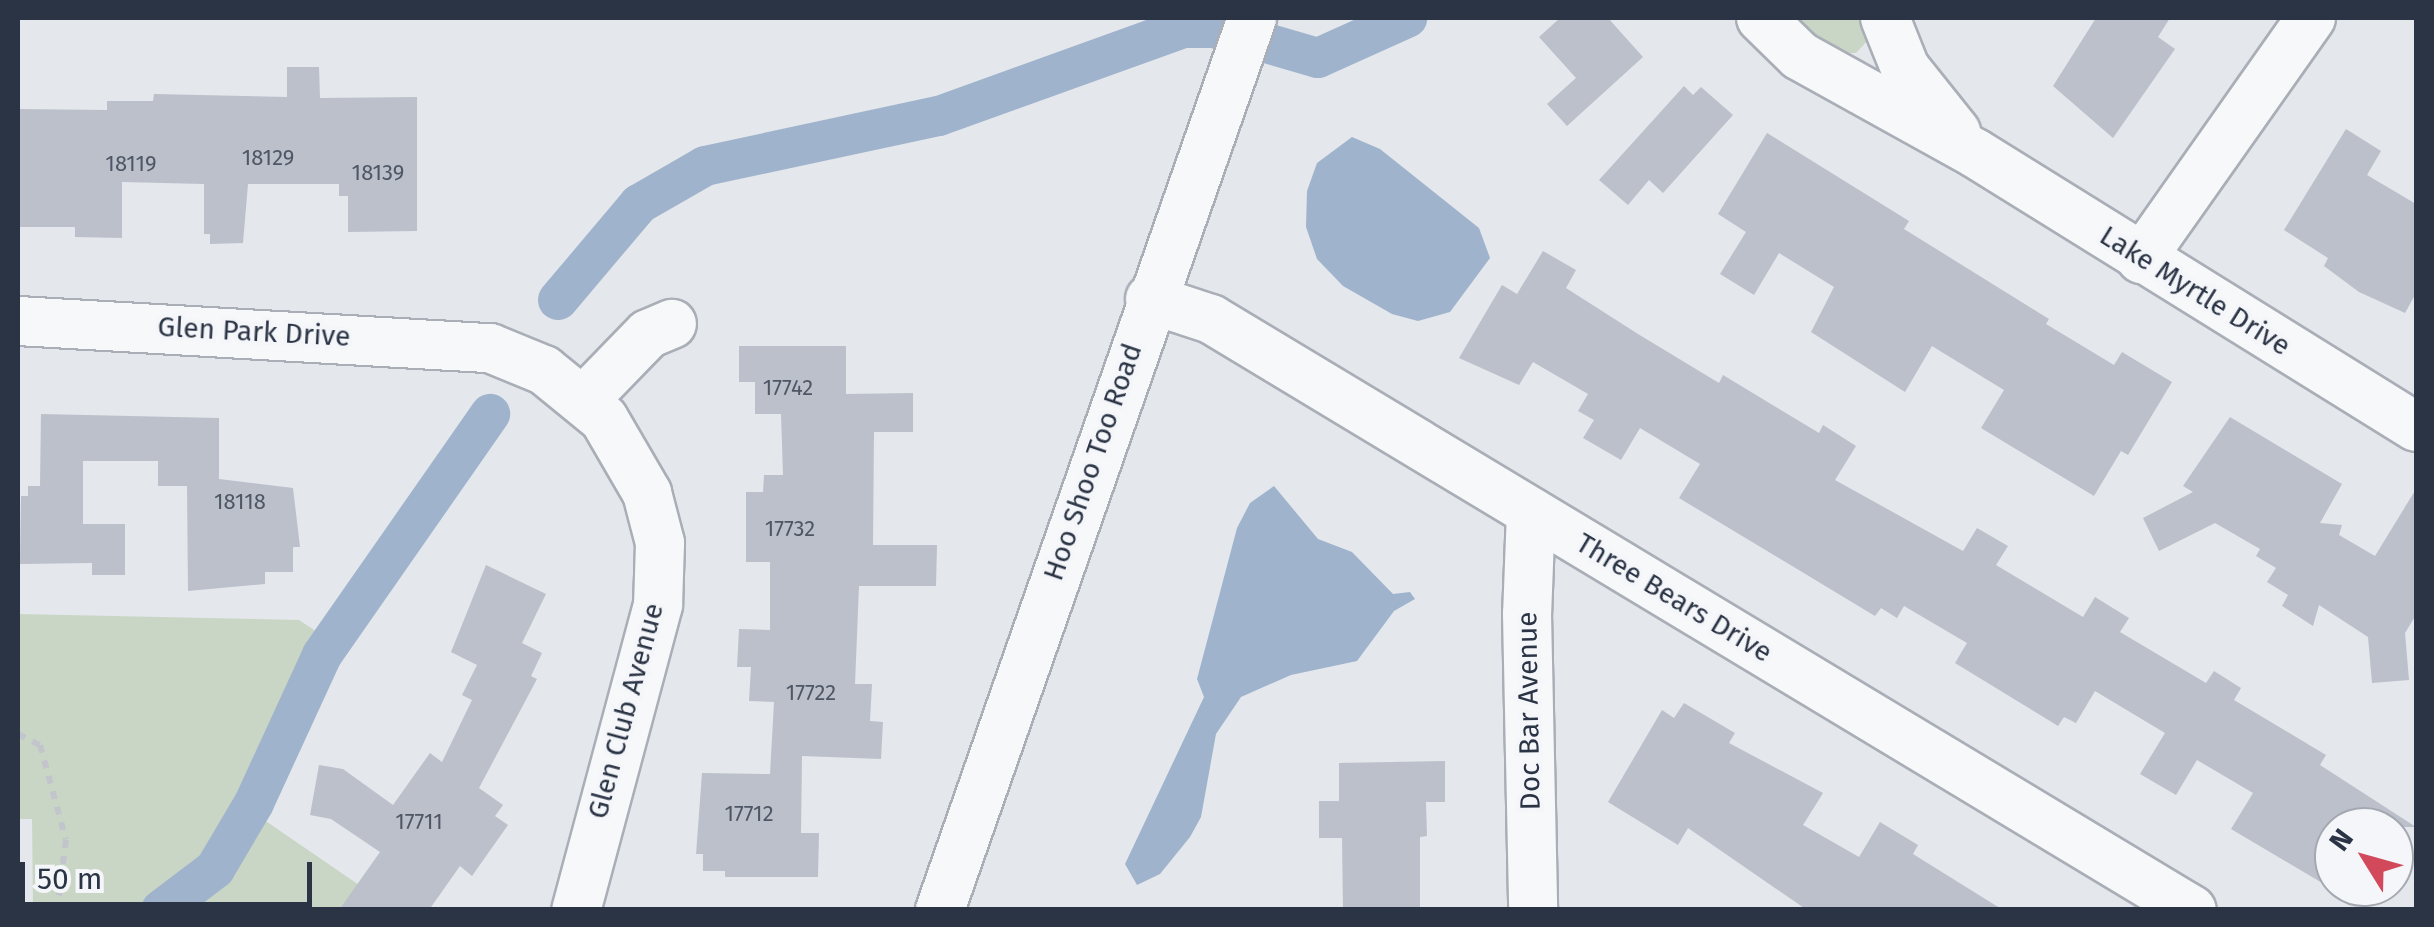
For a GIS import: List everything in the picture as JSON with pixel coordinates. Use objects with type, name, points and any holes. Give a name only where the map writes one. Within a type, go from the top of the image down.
[{"type":"street","name":"Lake Myrtle Drive","points":[[1761,18],[1800,56],[1974,153],[2416,427]]},
{"type":"street","name":"Lake Myrtle Drive","points":[[1885,18],[1905,68],[1974,153]]},
{"type":"street","points":[[2141,259],[2311,18]]},
{"type":"street","name":"Hoo Shoo Too Road","points":[[940,910],[1150,299],[1244,39]]},
{"type":"street","name":"Three Bears Drive","points":[[1150,299],[1204,315],[2192,910]]},
{"type":"street","name":"Glen Park Drive","points":[[18,321],[490,348]]},
{"type":"street","points":[[584,400],[648,334],[672,324]]},
{"type":"street","name":"Glen Club Avenue","points":[[490,348],[544,370],[584,400],[631,458],[647,493],[659,558],[658,605],[576,910]]},
{"type":"street","name":"Doc Bar Avenue","points":[[1532,512],[1527,614],[1533,910]]},
{"type":"path","points":[[18,734],[40,745],[66,840],[56,910]]},
{"type":"green space","points":[[1788,18],[1861,18],[1867,41],[1856,53],[1845,53]]},
{"type":"green space","points":[[18,614],[299,620],[320,634],[238,802],[394,909],[33,909],[32,819],[18,819]]},
{"type":"water","points":[[1352,137],[1380,149],[1479,228],[1490,258],[1450,312],[1418,321],[1392,314],[1343,286],[1317,259],[1306,227],[1307,191],[1317,163]]},
{"type":"water","points":[[1274,486],[1318,539],[1352,552],[1393,594],[1410,592],[1415,599],[1394,611],[1357,661],[1291,675],[1241,697],[1216,734],[1201,817],[1190,837],[1160,874],[1137,885],[1125,864],[1204,697],[1197,679],[1237,528],[1250,503]]},
{"type":"building","points":[[1560,18],[1608,18],[1643,57],[1567,126],[1547,104],[1576,78],[1539,37]]},
{"type":"building","points":[[2096,18],[2170,18],[2158,37],[2175,49],[2113,138],[2053,86]]},
{"type":"building","points":[[287,67],[319,67],[320,98],[417,97],[417,231],[348,232],[348,196],[339,196],[339,184],[248,184],[243,243],[210,244],[210,234],[204,234],[204,184],[122,182],[122,238],[75,237],[75,227],[18,227],[18,109],[107,110],[107,101],[153,101],[154,94],[287,97]]},
{"type":"building","points":[[1684,86],[1693,95],[1701,87],[1733,115],[1663,193],[1649,180],[1628,205],[1599,180]]},
{"type":"building","points":[[2346,129],[2381,151],[2367,175],[2416,204],[2416,293],[2405,313],[2359,292],[2324,266],[2328,258],[2284,230]]},
{"type":"building","points":[[1767,133],[1909,221],[1904,229],[2049,319],[2046,324],[2114,365],[2122,352],[2172,382],[2128,455],[2121,451],[2094,496],[1981,428],[2004,390],[1932,346],[1905,392],[1811,332],[1834,287],[1779,253],[1754,295],[1720,274],[1746,232],[1718,214]]},
{"type":"building","points":[[1543,251],[1576,270],[1566,288],[1638,334],[1719,383],[1723,375],[1819,433],[1823,425],[1856,446],[1835,480],[1963,551],[1977,528],[2008,546],[1996,565],[2083,617],[2095,597],[2129,618],[2120,632],[2206,683],[2214,671],[2241,688],[2234,700],[2326,755],[2320,765],[2385,807],[2314,807],[2314,878],[2231,829],[2253,793],[2197,760],[2176,795],[2140,774],[2165,733],[2095,691],[2076,723],[2064,717],[2058,726],[1955,663],[1967,643],[1904,606],[1897,618],[1881,608],[1875,616],[1679,498],[1700,464],[1640,428],[1621,460],[1583,438],[1594,420],[1578,411],[1588,394],[1533,362],[1519,385],[1459,358],[1502,285],[1517,294]]},
{"type":"building","points":[[739,346],[846,346],[846,394],[913,393],[913,432],[874,432],[873,545],[937,545],[936,586],[859,586],[855,684],[872,684],[870,721],[883,722],[881,759],[802,756],[801,833],[819,833],[818,877],[725,877],[725,871],[703,871],[703,854],[696,854],[702,773],[770,774],[774,702],[749,701],[751,667],[737,667],[739,629],[770,630],[770,562],[746,562],[746,492],[763,492],[764,475],[783,475],[781,414],[755,414],[755,382],[739,382]]},
{"type":"building","points":[[41,414],[219,418],[219,479],[293,488],[300,547],[293,547],[293,572],[265,572],[265,584],[188,591],[187,486],[158,486],[158,461],[83,461],[83,524],[125,524],[125,575],[92,575],[92,563],[20,564],[21,496],[28,496],[28,486],[40,486]]},
{"type":"building","points":[[2230,417],[2342,484],[2320,523],[2342,525],[2339,535],[2375,556],[2416,489],[2416,615],[2405,633],[2409,680],[2372,683],[2368,637],[2319,605],[2313,626],[2282,606],[2288,595],[2267,582],[2276,568],[2256,556],[2260,549],[2215,523],[2159,551],[2143,518],[2193,492],[2183,486]]},
{"type":"building","points":[[486,565],[546,594],[522,643],[542,653],[531,676],[537,679],[479,788],[503,805],[495,816],[508,825],[472,876],[460,866],[429,910],[339,910],[380,852],[331,819],[310,815],[319,765],[343,769],[393,805],[430,753],[442,762],[472,700],[462,695],[477,665],[451,652]]},
{"type":"building","points":[[1684,703],[1735,733],[1729,743],[1823,793],[1803,825],[1859,857],[1880,822],[1918,845],[1913,854],[2003,910],[1807,910],[1688,828],[1678,845],[1608,802],[1662,710],[1674,718]]},
{"type":"building","points":[[1445,761],[1445,802],[1426,802],[1427,836],[1420,837],[1420,910],[1343,910],[1342,838],[1319,838],[1319,801],[1339,801],[1339,763]]},
{"type":"waterway","points":[[558,300],[639,204],[705,166],[939,116],[1184,28],[1214,28],[1318,58],[1407,18]]},
{"type":"waterway","points":[[161,910],[215,869],[254,803],[322,655],[490,414]]}]
